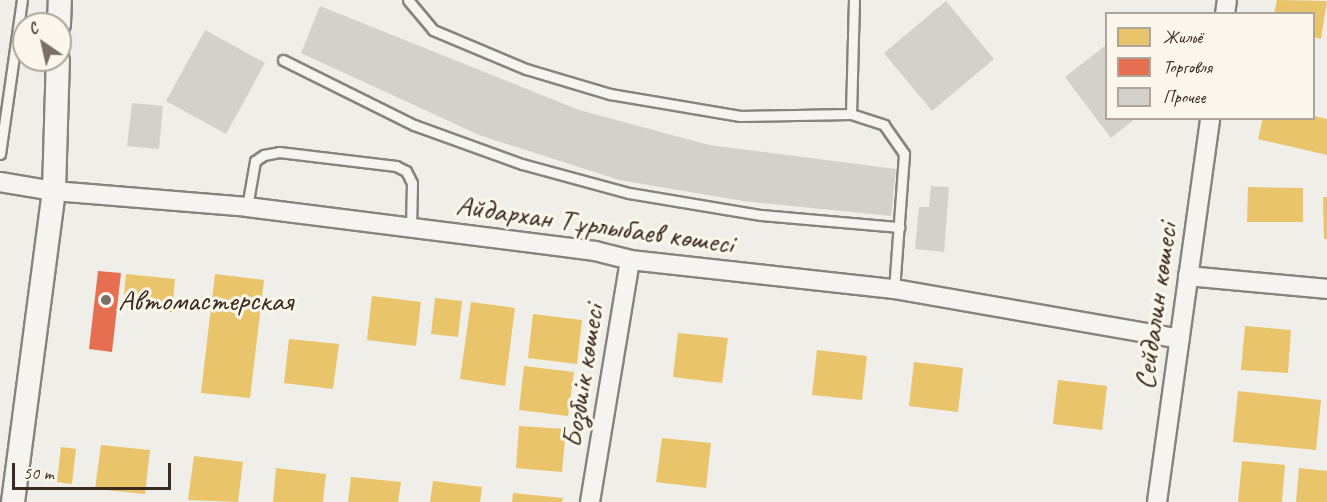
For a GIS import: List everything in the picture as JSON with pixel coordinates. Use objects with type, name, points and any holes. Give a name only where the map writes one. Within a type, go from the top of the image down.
[{"type":"street","points":[[13,502],[54,191],[58,72]]},
{"type":"street","name":"Сейдалин көшесі","points":[[1157,502],[1210,120]]},
{"type":"street","name":"Айдархан Тұрлыбаев көшесі","points":[[0,182],[54,191],[247,207],[594,251],[630,260],[894,289],[1180,339]]},
{"type":"street","name":"Бозбиік көшесі","points":[[590,502],[630,260]]},
{"type":"street","points":[[1188,276],[1327,289]]},
{"type":"lane","points":[[0,154],[22,0]]},
{"type":"lane","points":[[408,0],[434,30],[526,69],[610,94],[740,116],[850,114],[884,125],[904,154],[894,289]]},
{"type":"lane","points":[[850,114],[854,0]]},
{"type":"lane","points":[[283,60],[414,125],[522,164],[618,190],[761,215],[899,228]]},
{"type":"lane","points":[[247,207],[255,161],[264,155],[279,152],[384,165],[406,171],[412,183],[411,228]]},
{"type":"building: Жильё","points":[[1277,0],[1327,1],[1321,39],[1315,37],[1315,12],[1274,12]]},
{"type":"building: Жильё","points":[[1315,116],[1327,119],[1327,155],[1258,139],[1263,120],[1315,120]]},
{"type":"building: Жильё","points":[[1248,187],[1303,188],[1303,222],[1247,222]]},
{"type":"building: Жильё","points":[[1323,197],[1327,197],[1327,239],[1324,239]]},
{"type":"building: Жильё","points":[[126,274],[175,279],[172,312],[123,306]]},
{"type":"building: Жильё","points":[[215,274],[264,280],[250,398],[201,393]]},
{"type":"building: Жильё","points":[[372,296],[421,302],[416,346],[367,340]]},
{"type":"building: Жильё","points":[[435,298],[462,301],[458,337],[431,334]]},
{"type":"building: Жильё","points":[[471,302],[515,308],[505,386],[460,379]]},
{"type":"building: Жильё","points":[[533,314],[582,320],[577,364],[528,358]]},
{"type":"building: Жильё","points":[[1245,326],[1291,330],[1288,373],[1241,370]]},
{"type":"building: Жильё","points":[[678,333],[728,338],[722,383],[673,377]]},
{"type":"building: Жильё","points":[[289,339],[339,344],[333,389],[284,383]]},
{"type":"building: Жильё","points":[[817,350],[867,356],[862,400],[812,395]]},
{"type":"building: Жильё","points":[[914,362],[963,368],[958,412],[909,406]]},
{"type":"building: Жильё","points":[[524,366],[574,372],[568,416],[519,410]]},
{"type":"building: Жильё","points":[[1058,380],[1107,386],[1102,430],[1053,424]]},
{"type":"building: Жильё","points":[[1238,391],[1321,400],[1316,450],[1233,442]]},
{"type":"building: Жильё","points":[[519,426],[566,429],[562,472],[516,468]]},
{"type":"building: Жильё","points":[[662,438],[711,443],[706,488],[656,482]]},
{"type":"building: Жильё","points":[[101,445],[150,450],[145,494],[95,489]]},
{"type":"building: Жильё","points":[[61,447],[76,449],[72,484],[57,482]]},
{"type":"building: Жильё","points":[[194,456],[243,462],[238,502],[188,500]]},
{"type":"building: Жильё","points":[[1242,461],[1285,465],[1282,502],[1238,502]]},
{"type":"building: Жильё","points":[[276,468],[326,474],[323,502],[273,502]]},
{"type":"building: Жильё","points":[[1299,468],[1327,471],[1327,502],[1296,502]]},
{"type":"building: Жильё","points":[[351,477],[401,482],[398,502],[348,502]]},
{"type":"building: Жильё","points":[[433,481],[482,487],[480,502],[430,502]]},
{"type":"building: Жильё","points":[[513,493],[563,498],[562,502],[512,502]]},
{"type":"building: Торговля","points":[[98,271],[121,273],[112,352],[89,349]]},
{"type":"building: Прочее","points":[[946,1],[994,59],[932,111],[884,53]]},
{"type":"building: Прочее","points":[[320,6],[579,110],[709,145],[896,169],[891,216],[743,201],[619,180],[479,135],[301,53]]},
{"type":"building: Прочее","points":[[205,30],[265,63],[226,134],[166,101]]},
{"type":"building: Прочее","points":[[1105,46],[1105,120],[1134,120],[1111,138],[1065,77]]},
{"type":"building: Прочее","points":[[132,103],[163,106],[159,149],[127,146]]},
{"type":"building: Прочее","points":[[931,186],[949,187],[944,252],[915,249],[919,207],[929,207]]},
{"type":"place","name":"Автомастерская","points":[[106,300]]}]
